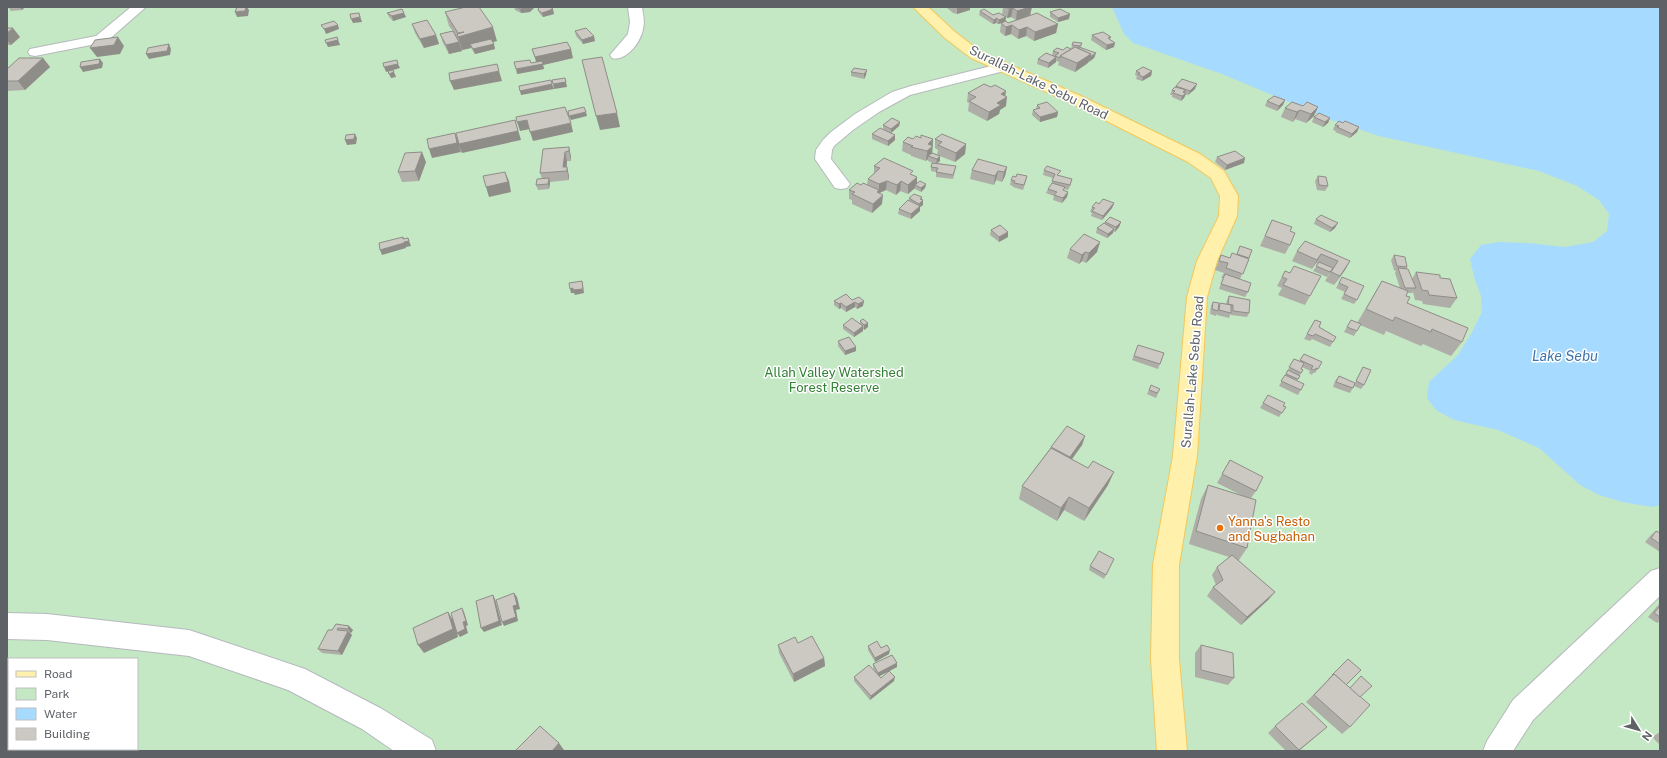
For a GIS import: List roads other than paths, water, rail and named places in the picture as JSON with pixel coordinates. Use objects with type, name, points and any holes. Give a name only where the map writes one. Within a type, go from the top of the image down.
[{"type":"main road","name":"Surallah-Lake Sebu Road","points":[[920,7],[950,35],[976,55],[1078,100],[1194,158],[1218,175],[1229,196],[1228,216],[1207,261],[1197,297],[1185,456],[1166,566],[1165,659],[1172,751]]},
{"type":"main road","points":[[7,626],[47,627],[189,643],[295,679],[372,719],[421,751]]},
{"type":"street","points":[[35,52],[101,39],[139,7]]},
{"type":"street","points":[[617,54],[630,43],[635,34],[638,25],[635,7]]},
{"type":"street","points":[[841,184],[828,168],[823,159],[824,149],[843,130],[879,106],[903,93],[916,88],[949,82],[1003,67]]},
{"type":"street","points":[[1497,751],[1523,710],[1660,580]]},
{"type":"water","name":"Lake Sebu","points":[[1112,7],[1660,7],[1660,505],[1652,507],[1622,502],[1599,495],[1580,485],[1539,448],[1498,430],[1454,420],[1436,410],[1427,398],[1429,382],[1458,355],[1482,312],[1481,296],[1474,277],[1470,259],[1481,245],[1499,242],[1565,247],[1593,242],[1607,231],[1609,214],[1599,200],[1577,186],[1539,171],[1379,136],[1334,121],[1222,74],[1133,43],[1124,34]]},
{"type":"place","name":"Yanna's Resto and Sugbahan","points":[[1220,528]]},
{"type":"park label","name":"Allah Valley Watershed Forest Reserve","points":[[834,380]]}]
